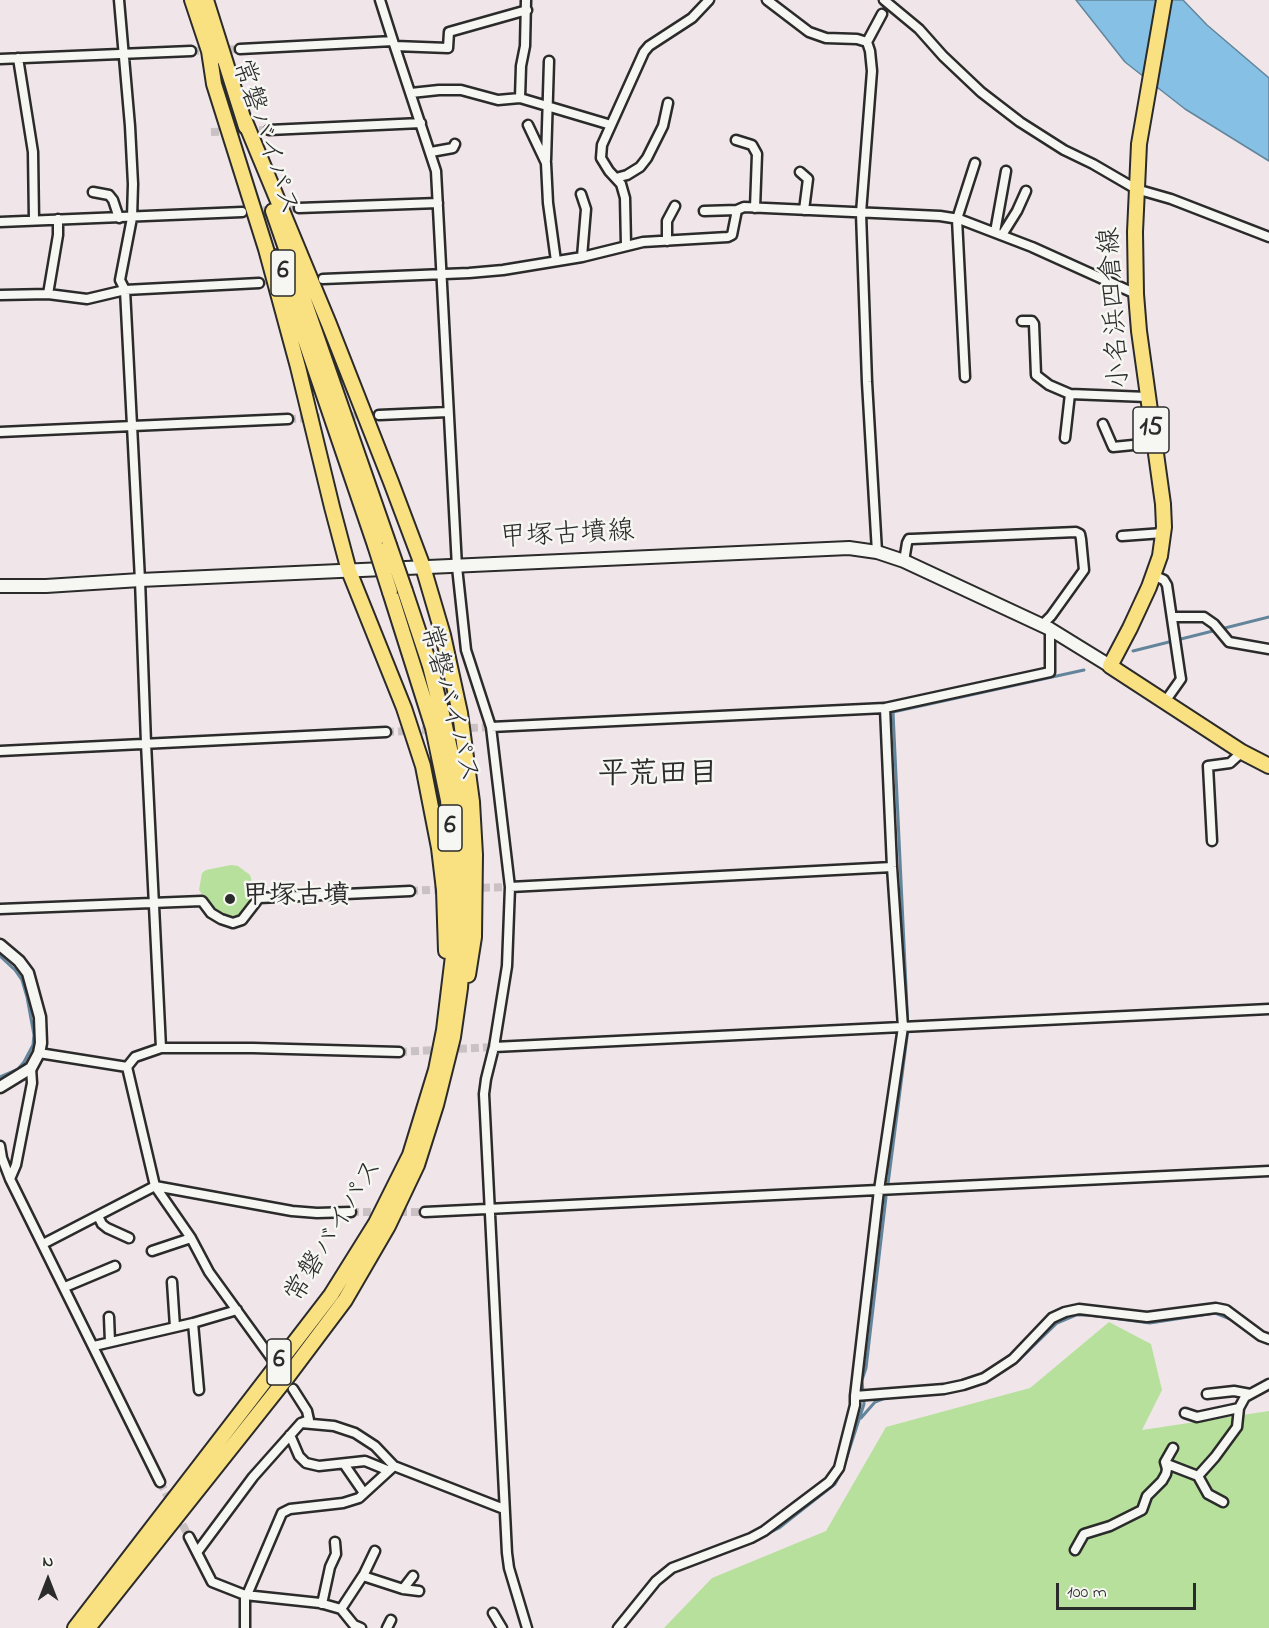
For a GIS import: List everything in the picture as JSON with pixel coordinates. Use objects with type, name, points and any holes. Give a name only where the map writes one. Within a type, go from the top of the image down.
[{"type":"main road","name":"常磐バイパス","points":[[88,1628],[312,1345],[345,1300],[393,1216],[417,1165],[436,1105],[453,1037],[464,935],[464,849],[461,800],[429,666],[375,545],[192,0]]},
{"type":"main road","name":"常磐バイパス","points":[[75,1628],[331,1295],[376,1223],[410,1155],[436,1070],[444,1030],[456,931],[448,800],[433,728],[397,592],[389,545],[292,266],[206,0]]},
{"type":"main road","name":"小名浜四倉線","points":[[1110,666],[1130,628],[1153,575],[1160,556],[1163,533],[1163,504],[1147,397],[1136,294],[1136,185],[1145,106],[1164,0]]},
{"type":"main road","points":[[209,51],[214,84],[290,334],[349,571],[404,708],[423,766],[435,821],[444,890],[446,930],[436,1070]]},
{"type":"main road","points":[[244,119],[329,324],[423,567],[443,635],[460,713],[472,802],[476,855],[473,954],[451,1072],[436,1105]]},
{"type":"main road","name":"甲塚古墳線","points":[[0,586],[46,586],[849,548],[878,552],[904,561],[1046,627],[1110,666]]},
{"type":"main road","points":[[1110,666],[1242,752],[1267,760]]},
{"type":"street","points":[[119,0],[130,126],[132,218],[120,280],[125,291],[161,1048]]},
{"type":"street","points":[[380,0],[431,152],[438,182],[457,567],[466,650],[491,727],[510,887],[507,966],[484,1094],[507,1560],[527,1628]]},
{"type":"street","points":[[520,98],[526,0]]},
{"type":"street","points":[[626,245],[625,198],[621,184],[601,158],[600,151],[644,52],[649,46],[692,18],[709,0]]},
{"type":"street","points":[[767,0],[809,32],[826,38],[857,39],[867,42]]},
{"type":"street","points":[[884,0],[919,29],[981,92],[1020,122],[1064,150],[1171,200],[1269,237]]},
{"type":"street","points":[[240,49],[394,44],[448,48],[449,32],[527,10]]},
{"type":"street","points":[[878,552],[867,382],[861,213],[872,71],[867,42],[882,14]]},
{"type":"street","points":[[0,59],[191,51]]},
{"type":"street","points":[[18,58],[33,152],[34,220]]},
{"type":"street","points":[[549,60],[546,163],[548,202],[556,261]]},
{"type":"street","points":[[411,93],[461,90],[498,100],[520,98],[611,125]]},
{"type":"street","points":[[616,178],[627,175],[640,167],[663,126],[668,103]]},
{"type":"street","points":[[269,130],[421,123]]},
{"type":"street","points":[[528,125],[546,163]]},
{"type":"street","points":[[736,140],[752,145],[757,154],[754,207]]},
{"type":"street","points":[[431,152],[453,148],[455,144]]},
{"type":"street","points":[[965,378],[957,219],[975,163]]},
{"type":"street","points":[[999,234],[1006,171]]},
{"type":"street","points":[[800,172],[808,179],[804,210]]},
{"type":"street","points":[[999,234],[1017,211],[1026,191]]},
{"type":"street","points":[[93,192],[109,195],[119,218]]},
{"type":"street","points":[[581,194],[586,209],[582,257]]},
{"type":"street","points":[[299,208],[438,203]]},
{"type":"street","points":[[667,241],[667,221],[675,206]]},
{"type":"street","points":[[704,211],[754,207],[940,216],[957,219],[999,234],[1136,294]]},
{"type":"street","points":[[323,279],[503,270],[582,257],[626,245],[728,237],[732,234],[737,210]]},
{"type":"street","points":[[0,222],[242,212]]},
{"type":"street","points":[[48,294],[58,236],[58,219]]},
{"type":"street","points":[[0,295],[48,294],[87,299],[125,291],[259,283]]},
{"type":"street","points":[[1022,321],[1032,321],[1034,324],[1036,375],[1058,390],[1070,394],[1147,397]]},
{"type":"street","points":[[1065,438],[1070,394]]},
{"type":"street","points":[[379,415],[448,412]]},
{"type":"street","points":[[0,432],[288,419]]},
{"type":"street","points":[[1103,424],[1113,447],[1153,443]]},
{"type":"street","points":[[491,727],[885,708],[1050,672],[1046,627],[1051,616],[1084,570],[1080,534],[1076,532],[909,539],[904,561]]},
{"type":"street","points":[[1122,536],[1163,533]]},
{"type":"street","points":[[1153,575],[1164,580],[1167,585],[1181,679],[1164,703]]},
{"type":"street","points":[[1172,617],[1204,617],[1214,624],[1229,642],[1269,649]]},
{"type":"street","points":[[618,1628],[656,1581],[672,1568],[764,1531],[829,1482],[838,1468],[855,1405],[861,1396],[879,1190],[906,1027],[892,867],[885,708]]},
{"type":"street","points":[[0,751],[386,732]]},
{"type":"street","points":[[1212,842],[1208,766],[1230,763],[1242,752]]},
{"type":"street","points":[[510,887],[892,867]]},
{"type":"street","points":[[0,909],[202,901],[211,912],[233,923],[242,920],[259,898],[410,891]]},
{"type":"street","points":[[0,945],[19,961],[28,973],[40,1017],[41,1043],[39,1053],[31,1068],[0,1087]]},
{"type":"street","points":[[494,1047],[1269,1009]]},
{"type":"street","points":[[127,1067],[135,1057],[161,1048],[399,1052]]},
{"type":"street","points":[[39,1053],[127,1067]]},
{"type":"street","points":[[127,1067],[155,1186],[191,1238],[210,1272],[272,1359]]},
{"type":"street","points":[[10,1179],[16,1165],[32,1083],[31,1068]]},
{"type":"street","points":[[0,1146],[10,1179],[160,1482]]},
{"type":"street","points":[[425,1212],[1269,1170]]},
{"type":"street","points":[[44,1244],[155,1186],[292,1211],[351,1212]]},
{"type":"street","points":[[98,1216],[107,1228],[129,1238]]},
{"type":"street","points":[[152,1251],[191,1238]]},
{"type":"street","points":[[65,1287],[115,1266]]},
{"type":"street","points":[[172,1282],[175,1327]]},
{"type":"street","points":[[861,1396],[944,1389],[984,1378],[1013,1359],[1052,1318],[1079,1309],[1147,1317],[1216,1308],[1226,1310],[1261,1336],[1269,1339]]},
{"type":"street","points":[[94,1346],[193,1323],[237,1310]]},
{"type":"street","points":[[109,1317],[110,1342]]},
{"type":"street","points":[[193,1323],[199,1390]]},
{"type":"street","points":[[1198,1476],[1237,1427],[1239,1408],[1245,1397],[1269,1384]]},
{"type":"street","points":[[198,1551],[253,1477],[301,1423],[309,1420],[307,1411],[293,1389]]},
{"type":"street","points":[[1207,1394],[1234,1391],[1250,1394]]},
{"type":"street","points":[[1185,1413],[1197,1417],[1239,1408]]},
{"type":"street","points":[[301,1423],[334,1426],[355,1433],[375,1446],[391,1468]]},
{"type":"street","points":[[290,1436],[299,1456],[306,1463],[320,1466],[365,1461],[391,1468],[504,1509]]},
{"type":"street","points":[[1076,1550],[1084,1534],[1110,1526],[1142,1510],[1147,1496],[1166,1474],[1167,1464],[1165,1462],[1173,1448]]},
{"type":"street","points":[[344,1464],[364,1493]]},
{"type":"street","points":[[1167,1464],[1198,1476],[1208,1494],[1223,1502]]},
{"type":"street","points":[[245,1628],[246,1595],[282,1513],[290,1509],[343,1503],[358,1498],[391,1468]]},
{"type":"street","points":[[189,1537],[212,1582],[246,1595],[322,1604],[342,1609],[354,1625],[361,1628]]},
{"type":"street","points":[[322,1604],[330,1567],[336,1554],[335,1542]]},
{"type":"street","points":[[342,1609],[363,1576],[375,1551]]},
{"type":"street","points":[[403,1589],[413,1575]]},
{"type":"street","points":[[363,1576],[403,1589],[419,1591]]},
{"type":"street","points":[[493,1613],[502,1628]]},
{"type":"green space","points":[[231,865],[238,866],[250,875],[255,892],[248,907],[238,918],[230,920],[215,912],[199,890],[202,873],[206,870]]},
{"type":"green space","points":[[1109,1322],[1151,1344],[1162,1390],[1142,1430],[1269,1411],[1269,1628],[664,1628],[712,1578],[826,1531],[886,1427],[1030,1388]]},
{"type":"water","points":[[1076,0],[1183,0],[1207,25],[1269,78],[1269,161],[1185,109],[1125,62]]},
{"type":"waterway","points":[[1133,651],[1269,617]]},
{"type":"waterway","points":[[888,1184],[908,1029],[893,712],[1084,670]]},
{"type":"waterway","points":[[0,956],[22,980],[34,1035],[33,1045],[24,1062],[18,1069],[0,1077]]},
{"type":"waterway","points":[[755,1540],[779,1528],[835,1484],[843,1469],[864,1404],[862,1380],[866,1368],[886,1197]]},
{"type":"waterway","points":[[991,1378],[1019,1360],[1057,1323],[1076,1315],[1150,1323],[1215,1313],[1242,1327]]},
{"type":"waterway","points":[[861,1418],[875,1402],[885,1398]]},
{"type":"tunnel","points":[[191,51],[240,49]]},
{"type":"tunnel","points":[[211,132],[269,130]]},
{"type":"tunnel","points":[[251,211],[299,208]]},
{"type":"tunnel","points":[[288,419],[379,415]]},
{"type":"tunnel","points":[[386,732],[491,727]]},
{"type":"tunnel","points":[[470,888],[510,887]]},
{"type":"tunnel","points":[[410,891],[448,889]]},
{"type":"tunnel","points":[[399,1052],[494,1047]]},
{"type":"tunnel","points":[[351,1212],[425,1212]]},
{"type":"tunnel","points":[[160,1482],[189,1537]]},
{"type":"place","name":"甲塚古墳","points":[[230,899]]},
{"type":"district","name":"平荒田目","points":[[658,777]]}]
